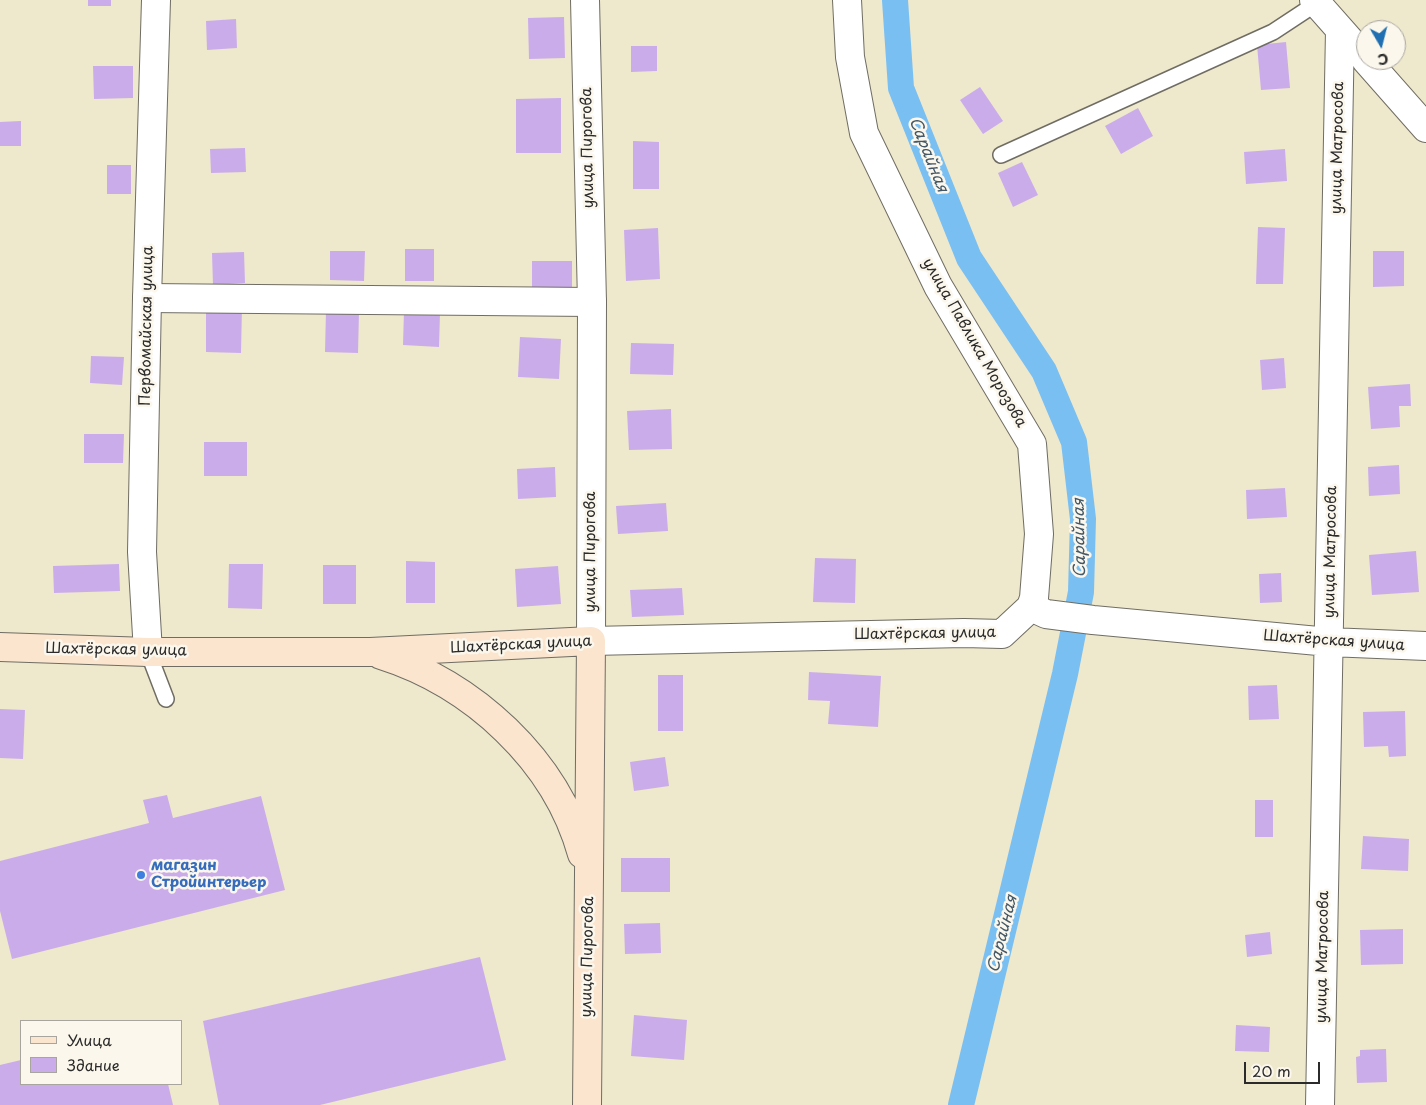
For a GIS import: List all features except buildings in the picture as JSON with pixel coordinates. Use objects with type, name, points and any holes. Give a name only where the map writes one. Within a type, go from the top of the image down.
[{"type":"main road","name":"Шахтёрская улица","points":[[0,647],[148,652],[370,652],[591,641]]},
{"type":"main road","name":"улица Пирогова","points":[[586,1105],[591,641]]},
{"type":"main road","points":[[370,652],[408,664],[450,686],[487,714],[526,750],[541,769],[566,810],[576,832],[589,877]]},
{"type":"street","name":"Первомайская улица","points":[[148,652],[142,552],[156,0]]},
{"type":"street","name":"улица Пирогова","points":[[585,0],[592,302],[591,641]]},
{"type":"street","name":"улица Павлика Морозова","points":[[847,0],[850,57],[864,133],[938,286],[1032,444],[1039,534],[1034,598],[1038,611]]},
{"type":"street","points":[[1316,2],[1356,48]]},
{"type":"street","name":"улица Матросова","points":[[1320,1105],[1340,30]]},
{"type":"street","points":[[1375,70],[1426,128]]},
{"type":"street","points":[[147,298],[592,302]]},
{"type":"street","name":"Шахтёрская улица","points":[[591,641],[964,633],[1002,634],[1038,611],[1093,620],[1329,642],[1426,646]]},
{"type":"lane","points":[[1001,155],[1274,32],[1316,2]]},
{"type":"lane","points":[[148,652],[166,699]]},
{"type":"waterway","name":"Сарайная","points":[[895,0],[901,88],[969,258],[1044,371],[1074,442],[1083,519],[1081,592],[1065,674],[961,1105]]},
{"type":"place","name":"магазин Стройинтерьер","points":[[141,875]]}]
